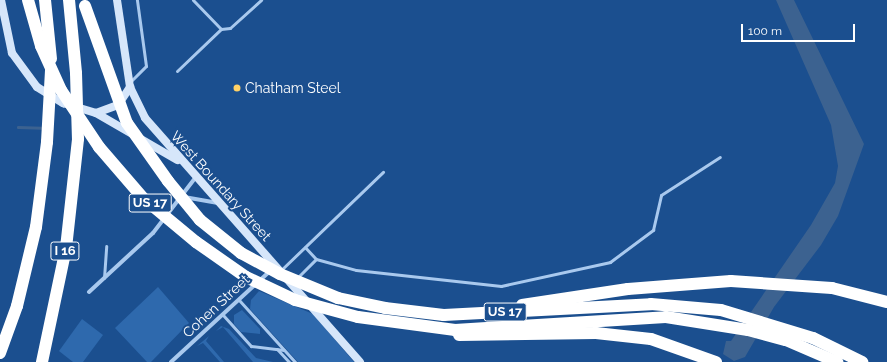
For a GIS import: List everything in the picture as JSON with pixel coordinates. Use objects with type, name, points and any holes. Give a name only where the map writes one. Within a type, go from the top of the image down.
[{"type":"highway","name":"US 17","points":[[28,0],[41,46],[61,90],[99,147],[143,198],[196,242],[246,277],[295,300],[358,317],[421,327],[455,330],[666,317],[748,330],[786,340],[837,362]]},
{"type":"highway","name":"I 16","points":[[0,353],[17,306],[36,228],[47,142],[51,59],[45,0]]},
{"type":"highway","name":"I 16","points":[[42,362],[66,248],[78,139],[76,73],[69,0]]},
{"type":"highway","name":"US 17","points":[[84,3],[127,123],[168,182],[200,220],[241,253],[280,274],[338,298],[416,313],[474,313],[673,305],[721,310],[790,330],[862,362]]},
{"type":"highway","points":[[474,313],[570,297],[685,284],[764,281],[832,288],[887,302]]},
{"type":"highway","points":[[421,327],[466,337],[596,333],[651,339],[716,362]]},
{"type":"main road","points":[[1,0],[12,53],[37,87],[62,103],[96,113],[181,163]]},
{"type":"main road","name":"West Boundary Street","points":[[117,0],[130,84],[145,118],[181,163],[278,268],[360,362]]},
{"type":"main road","points":[[96,113],[118,105],[130,84]]},
{"type":"street","points":[[89,292],[153,233],[184,197],[195,178]]},
{"type":"street","points":[[184,197],[219,203]]},
{"type":"street","name":"Cohen Street","points":[[171,362],[239,300],[278,268]]},
{"type":"lane","points":[[130,84],[146,66],[137,0]]},
{"type":"lane","points":[[193,0],[220,29]]},
{"type":"lane","points":[[177,71],[220,29],[230,28],[261,0]]},
{"type":"lane","points":[[305,246],[316,259],[356,270],[501,286],[610,262],[653,230],[662,196],[720,156]]},
{"type":"lane","points":[[278,268],[305,246],[383,172]]},
{"type":"lane","points":[[104,278],[106,246]]},
{"type":"lane","points":[[291,284],[316,259]]},
{"type":"lane","points":[[239,300],[295,362]]},
{"type":"lane","points":[[222,315],[251,346],[284,350]]},
{"type":"lane","points":[[277,349],[289,362]]},
{"type":"shaded area","points":[[776,0],[794,0],[864,144],[838,216],[821,245],[774,307],[745,357],[734,361],[723,354],[726,341],[731,341],[811,225],[835,183],[838,166],[831,125]]},
{"type":"shaded area","points":[[158,287],[189,323],[151,362],[147,362],[115,328]]},
{"type":"shaded area","points":[[259,291],[313,314],[354,362],[298,362],[250,309],[251,300]]},
{"type":"shaded area","points":[[242,310],[260,329],[260,334],[241,332],[234,324],[234,315]]},
{"type":"shaded area","points":[[82,319],[103,335],[83,362],[73,362],[59,351]]},
{"type":"shaded area","points":[[221,326],[229,329],[256,358],[273,362],[253,362],[223,327],[216,331]]},
{"type":"shaded area","points":[[209,336],[206,341],[224,362],[220,362],[203,343],[197,346]]},
{"type":"waterway","points":[[18,127],[41,128]]},
{"type":"place","name":"Chatham Steel","points":[[237,88]]}]
